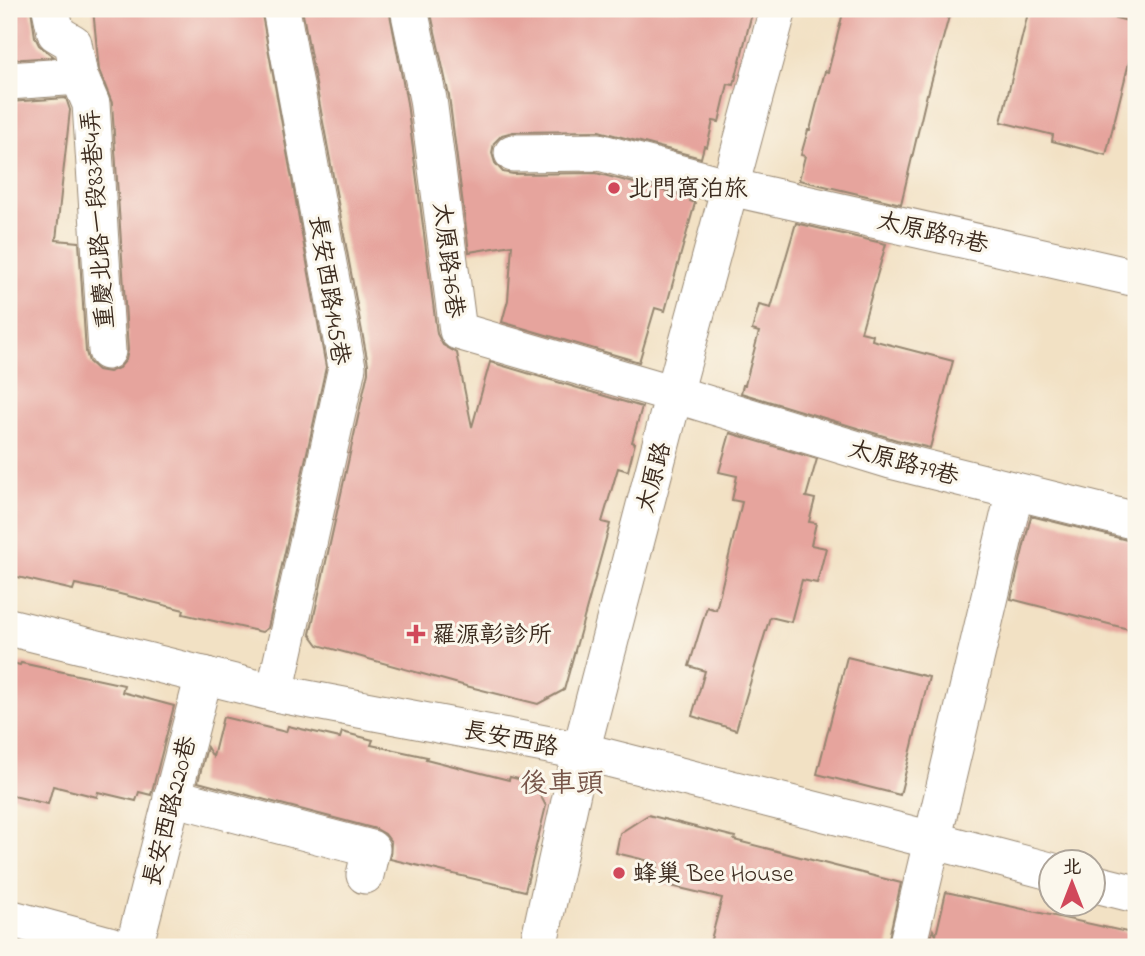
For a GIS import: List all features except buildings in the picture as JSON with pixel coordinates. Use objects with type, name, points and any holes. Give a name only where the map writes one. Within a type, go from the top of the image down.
[{"type":"street","points":[[51,9],[55,33],[73,43],[79,76]]},
{"type":"street","name":"長安西路145巷","points":[[275,693],[346,367],[281,9]]},
{"type":"street","name":"太原路76巷","points":[[409,9],[428,99],[458,331],[674,394]]},
{"type":"street","name":"太原路","points":[[538,947],[581,751],[778,9]]},
{"type":"street","name":"重慶北路一段83巷4弄","points":[[9,81],[79,76],[91,104],[107,351]]},
{"type":"street","name":"太原路97巷","points":[[513,153],[598,152],[730,187],[1136,278]]},
{"type":"street","name":"太原路79巷","points":[[674,394],[891,460],[1136,521]]},
{"type":"street","points":[[907,947],[1015,491]]},
{"type":"street","name":"長安西路","points":[[9,627],[275,693],[581,751],[1036,867]]},
{"type":"street","name":"長安西路220巷","points":[[134,947],[204,675]]},
{"type":"street","points":[[172,797],[371,849],[365,875]]},
{"type":"street","points":[[1106,886],[1136,894]]},
{"type":"street","points":[[9,919],[117,947]]},
{"type":"place","name":"北門窩泊旅","points":[[614,188]]},
{"type":"place","name":"羅源彰診所","points":[[416,634]]},
{"type":"place","name":"蜂巢 Bee House","points":[[619,873]]},
{"type":"district","name":"後車頭","points":[[562,782]]}]
